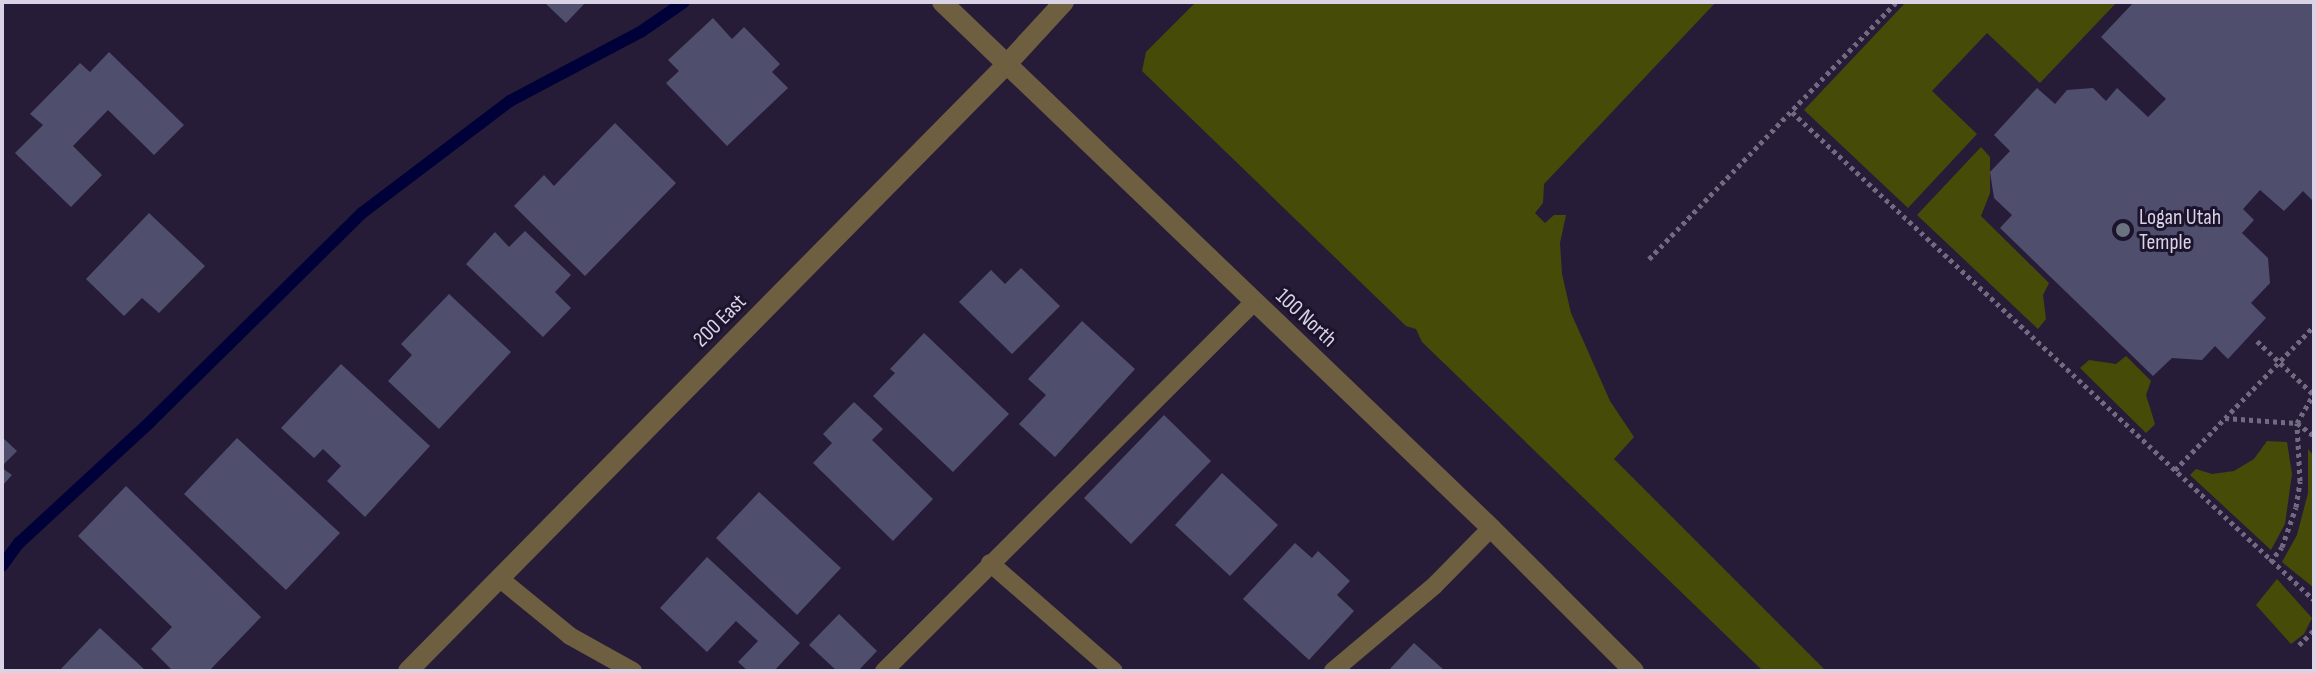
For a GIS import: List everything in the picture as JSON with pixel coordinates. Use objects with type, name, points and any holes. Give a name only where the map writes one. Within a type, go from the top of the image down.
[{"type":"street","name":"100 North","points":[[942,2],[1491,528],[1634,671]]},
{"type":"street","name":"200 East","points":[[408,671],[1006,65],[1064,2]]},
{"type":"lane","points":[[884,671],[1254,302]]},
{"type":"lane","points":[[1333,671],[1435,585],[1491,528]]},
{"type":"lane","points":[[990,563],[1114,671]]},
{"type":"lane","points":[[499,578],[570,636],[633,671]]},
{"type":"path","points":[[1649,259],[1896,2]]},
{"type":"path","points":[[1792,112],[2314,600]]},
{"type":"path","points":[[2175,470],[2314,326]]},
{"type":"path","points":[[2257,341],[2314,394],[2297,423],[2300,481],[2296,507],[2282,547],[2270,562]]},
{"type":"path","points":[[2225,418],[2297,423],[2314,436]]},
{"type":"path","points":[[2299,645],[2314,630]]},
{"type":"shaded area","points":[[1196,2],[1716,2],[1544,184],[1543,203],[1535,213],[1545,223],[1554,215],[1566,215],[1560,243],[1562,274],[1571,313],[1610,401],[1634,437],[1614,459],[1826,671],[1763,671],[1422,342],[1416,329],[1406,326],[1142,71],[1146,52]]},
{"type":"shaded area","points":[[1906,2],[2117,2],[2040,83],[1987,33],[1932,91],[1977,134],[1908,208],[1804,110]]},
{"type":"shaded area","points":[[1981,147],[1990,157],[1990,193],[1981,216],[2049,283],[2043,295],[2046,319],[2038,329],[1917,215]]},
{"type":"shaded area","points":[[2126,356],[2151,381],[2146,395],[2155,424],[2146,433],[2080,368],[2089,360],[2116,364]]},
{"type":"shaded area","points":[[2267,441],[2287,442],[2292,474],[2285,524],[2271,550],[2190,475],[2196,469],[2212,474],[2234,471],[2254,459]]},
{"type":"shaded area","points":[[2308,449],[2314,456],[2314,588],[2282,562],[2297,535],[2308,493]]},
{"type":"shaded area","points":[[2277,579],[2312,618],[2304,634],[2291,644],[2256,605]]},
{"type":"building","points":[[544,2],[586,2],[566,23]]},
{"type":"building","name":"Logan Utah Temple","points":[[2134,2],[2314,2],[2314,202],[2303,191],[2284,211],[2260,190],[2243,209],[2254,220],[2242,233],[2268,258],[2270,283],[2251,303],[2266,318],[2228,359],[2215,346],[2202,360],[2172,358],[2153,376],[2000,228],[2012,215],[1994,198],[1990,172],[2010,151],[1994,135],[2037,88],[2055,104],[2067,90],[2093,88],[2106,101],[2117,88],[2148,117],[2166,99],[2101,37]]},
{"type":"building","points":[[713,18],[732,39],[744,27],[780,64],[772,72],[788,88],[727,146],[666,83],[679,71],[668,60]]},
{"type":"building","points":[[109,52],[184,125],[154,155],[108,110],[73,146],[102,175],[71,207],[15,153],[43,125],[30,114],[80,63],[90,72]]},
{"type":"building","points":[[615,123],[676,183],[585,276],[514,206],[544,175],[554,186]]},
{"type":"building","points":[[149,213],[205,266],[159,313],[142,298],[124,316],[86,279]]},
{"type":"building","points":[[525,231],[571,275],[555,292],[571,308],[543,337],[466,264],[495,232],[509,247]]},
{"type":"building","points":[[1021,268],[1060,306],[1012,354],[959,302],[991,270],[1005,284]]},
{"type":"building","points":[[449,294],[511,352],[439,429],[388,381],[412,355],[401,344]]},
{"type":"building","points":[[1082,321],[1135,369],[1055,457],[1019,424],[1046,395],[1028,379]]},
{"type":"building","points":[[924,333],[1009,414],[953,472],[873,396],[895,373],[890,369]]},
{"type":"building","points":[[341,364],[430,446],[365,517],[327,481],[341,466],[323,449],[314,458],[281,428]]},
{"type":"building","points":[[854,402],[883,429],[872,440],[933,499],[893,541],[813,463],[832,443],[823,434]]},
{"type":"building","points":[[1164,415],[1211,461],[1131,544],[1084,498]]},
{"type":"building","points":[[2,437],[17,451],[2,466]]},
{"type":"building","points":[[237,438],[340,533],[286,590],[184,494]]},
{"type":"building","points":[[2,468],[12,475],[2,486]]},
{"type":"building","points":[[1222,473],[1278,525],[1230,576],[1175,525]]},
{"type":"building","points":[[126,486],[261,617],[209,671],[173,671],[151,649],[172,627],[78,536]]},
{"type":"building","points":[[759,492],[841,568],[797,615],[716,538]]},
{"type":"building","points":[[1295,543],[1312,558],[1318,551],[1350,581],[1337,595],[1354,611],[1309,660],[1243,599]]},
{"type":"building","points":[[707,557],[800,643],[774,671],[748,671],[738,662],[758,641],[736,621],[707,652],[660,608]]},
{"type":"building","points":[[839,614],[877,651],[858,671],[837,671],[809,645]]},
{"type":"building","points":[[100,628],[146,671],[59,671]]},
{"type":"building","points":[[1414,643],[1445,671],[1388,671]]},
{"type":"waterway","points":[[2,566],[19,543],[149,423],[362,213],[510,101],[642,31],[684,2]]},
{"type":"place","name":"Logan Utah Temple","points":[[2123,230]]}]
